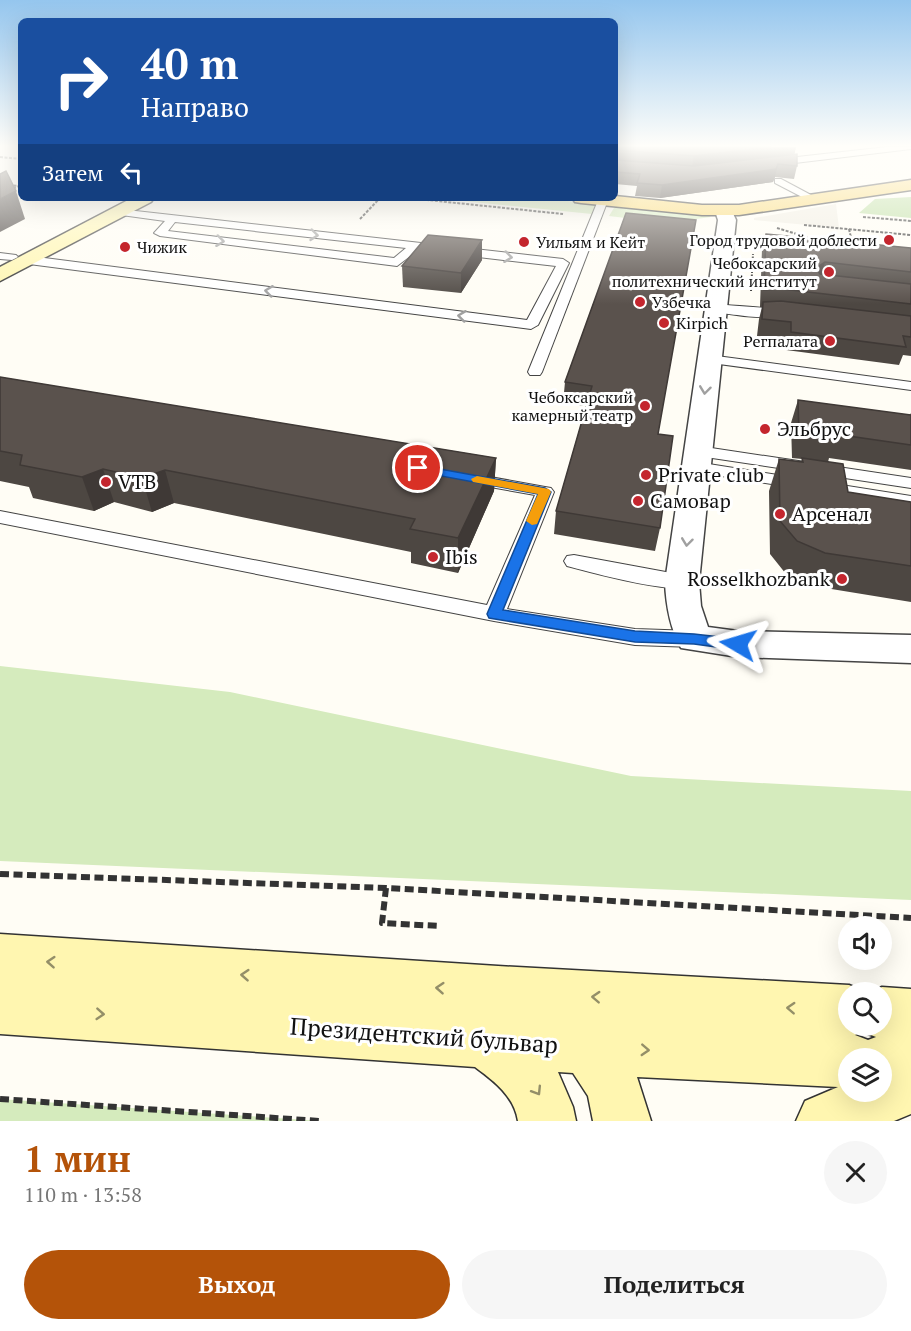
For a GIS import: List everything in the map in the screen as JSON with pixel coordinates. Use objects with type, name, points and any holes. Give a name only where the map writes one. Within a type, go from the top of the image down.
[{"type":"main road","points":[[625,199],[755,209],[818,199]]},
{"type":"main road","points":[[721,207],[776,199]]},
{"type":"main road","points":[[0,275],[10,259],[123,205]]},
{"type":"main road","name":"Президентский бульвар","points":[[0,959],[491,1016],[587,1047],[838,1059]]},
{"type":"main road","name":"Президентский бульвар","points":[[0,1008],[491,1016],[838,1011]]},
{"type":"main road","points":[[892,1014],[911,1015]]},
{"type":"main road","points":[[491,1016],[545,1106],[547,1121]]},
{"type":"main road","points":[[587,1047],[609,1077],[622,1121]]},
{"type":"main road","points":[[892,1062],[911,1063]]},
{"type":"main road","points":[[825,1121],[911,1086]]},
{"type":"street","points":[[721,207],[727,220],[682,582],[684,606],[694,639],[738,644],[911,649]]},
{"type":"lane","points":[[535,372],[608,201]]},
{"type":"lane","points":[[10,259],[531,325],[563,263],[173,218],[123,205]]},
{"type":"lane","points":[[173,218],[160,233],[397,262],[415,246]]},
{"type":"lane","points":[[716,308],[800,315]]},
{"type":"lane","points":[[709,358],[911,386]]},
{"type":"lane","points":[[697,459],[911,483]]},
{"type":"lane","points":[[697,459],[911,501]]},
{"type":"lane","points":[[454,475],[545,492],[494,614]]},
{"type":"lane","points":[[0,517],[494,614],[635,637],[694,639]]},
{"type":"lane","points":[[574,561],[682,582]]},
{"type":"path","points":[[858,216],[911,221]]},
{"type":"path","points":[[773,226],[823,242]]},
{"type":"path","points":[[839,228],[911,235]]},
{"type":"path","points":[[849,229],[854,251]]},
{"type":"path","points":[[791,232],[792,238]]},
{"type":"path","points":[[753,241],[773,243]]},
{"type":"path","points":[[750,312],[753,253]]},
{"type":"path","points":[[0,874],[386,888],[911,918]]},
{"type":"path","points":[[386,888],[382,923],[440,926]]},
{"type":"path","points":[[0,1100],[320,1121]]},
{"type":"green space","points":[[875,199],[911,199],[911,218],[859,213]]},
{"type":"green space","points":[[464,201],[568,201],[596,205],[592,214]]},
{"type":"green space","points":[[614,208],[705,214],[711,217],[667,223],[609,216]]},
{"type":"green space","points":[[0,666],[230,692],[631,776],[911,791],[911,900],[0,861]]},
{"type":"green space","points":[[0,1099],[320,1121],[0,1121]]},
{"type":"shaded area","points":[[836,204],[839,228],[754,220],[754,218]]},
{"type":"building","points":[[626,213],[696,220],[658,434],[673,436],[660,528],[556,511],[592,386],[565,382]]},
{"type":"building","points":[[766,234],[911,248],[911,272],[825,262],[816,268],[820,274],[911,284],[911,304],[782,289],[764,290]]},
{"type":"building","points":[[428,235],[482,240],[461,273],[402,266]]},
{"type":"building","points":[[781,301],[911,316],[911,337],[903,336],[906,347],[791,332],[791,322],[762,319],[763,302]]},
{"type":"building","points":[[0,377],[496,458],[458,538],[410,529],[415,519],[165,470],[142,478],[103,469],[82,477],[20,465],[22,455],[0,451]]},
{"type":"building","points":[[798,400],[911,415],[911,445],[834,434],[835,439],[799,434]]},
{"type":"building","points":[[802,458],[843,464],[848,492],[911,502],[911,566],[825,553],[797,541],[780,521],[779,459],[803,462]]},
{"type":"slow traffic","points":[[477,479],[545,492],[532,521]]},
{"type":"place","name":"Город трудовой доблести","points":[[889,240]]},
{"type":"place","name":"Уильям и Кейт","points":[[524,242]]},
{"type":"place","name":"Чижик","points":[[125,247]]},
{"type":"place","name":"Чебоксарский политехнический институт","points":[[829,272]]},
{"type":"place","name":"Узбечка","points":[[640,302]]},
{"type":"place","name":"Kirpich","points":[[664,323]]},
{"type":"place","name":"Регпалата","points":[[830,341]]},
{"type":"place","name":"Чебоксарский камерный театр","points":[[645,406]]},
{"type":"place","name":"Эльбрус","points":[[765,429]]},
{"type":"place","name":"Private club","points":[[646,475]]},
{"type":"place","name":"VTB","points":[[106,482]]},
{"type":"place","name":"Самовар","points":[[638,501]]},
{"type":"place","name":"Арсенал","points":[[780,514]]},
{"type":"place","name":"Ibis","points":[[433,557]]},
{"type":"place","name":"Rosselkhozbank","points":[[842,579]]},
{"type":"route","points":[[418,468],[545,492],[494,614],[635,637],[694,639],[738,644]]}]
